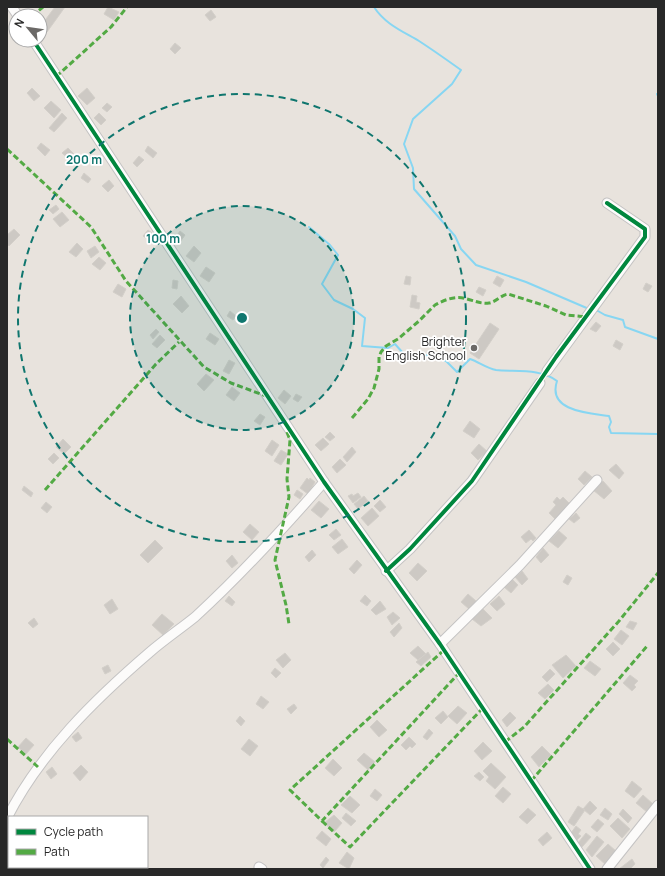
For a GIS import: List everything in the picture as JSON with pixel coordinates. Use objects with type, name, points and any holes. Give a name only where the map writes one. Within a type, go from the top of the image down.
[{"type":"street","points":[[38,48],[324,482],[386,572],[440,644],[590,869]]},
{"type":"street","points":[[547,371],[645,237],[645,229],[607,203]]},
{"type":"street","points":[[386,572],[410,549],[472,481],[540,383]]},
{"type":"street","points":[[440,644],[520,565],[597,480]]},
{"type":"street","points":[[8,816],[34,771],[97,700],[151,651],[194,617],[251,563],[324,482]]},
{"type":"street","points":[[607,869],[658,805]]},
{"type":"building","points":[[55,7],[65,7],[48,31],[48,16]]},
{"type":"building","points":[[108,7],[119,12],[114,20],[104,14]]},
{"type":"building","points":[[211,10],[216,17],[210,21],[205,15]]},
{"type":"building","points":[[175,43],[181,48],[175,54],[170,49]]},
{"type":"building","points":[[32,88],[40,96],[34,101],[27,93]]},
{"type":"building","points":[[87,88],[95,98],[87,105],[78,96]]},
{"type":"building","points":[[51,101],[61,110],[54,118],[44,108]]},
{"type":"building","points":[[107,103],[112,107],[107,112],[102,108]]},
{"type":"building","points":[[62,113],[67,118],[54,132],[49,128]]},
{"type":"building","points":[[99,113],[106,120],[101,125],[94,118]]},
{"type":"building","points":[[41,143],[50,150],[45,156],[37,148]]},
{"type":"building","points":[[148,146],[157,153],[153,158],[145,151]]},
{"type":"building","points":[[68,148],[74,154],[69,159],[62,153]]},
{"type":"building","points":[[139,156],[144,160],[137,167],[133,163]]},
{"type":"building","points":[[84,173],[91,179],[88,183],[81,178]]},
{"type":"building","points":[[109,180],[114,186],[108,192],[102,186]]},
{"type":"building","points":[[56,205],[59,209],[53,214],[49,210]]},
{"type":"building","points":[[62,212],[69,220],[60,227],[53,219]]},
{"type":"building","points":[[14,229],[20,235],[9,246],[7,244],[7,235]]},
{"type":"building","points":[[148,230],[157,237],[153,243],[143,236]]},
{"type":"building","points":[[180,231],[185,235],[180,242],[175,238]]},
{"type":"building","points":[[77,243],[83,249],[76,257],[69,252]]},
{"type":"building","points":[[95,246],[99,252],[91,258],[87,251]]},
{"type":"building","points":[[194,246],[201,253],[194,262],[186,256]]},
{"type":"building","points":[[99,257],[106,263],[100,270],[92,264]]},
{"type":"building","points":[[206,267],[215,273],[209,282],[200,276]]},
{"type":"building","points":[[406,276],[411,277],[410,285],[404,284]]},
{"type":"building","points":[[497,276],[504,280],[500,287],[493,283]]},
{"type":"building","points":[[173,280],[178,281],[177,289],[172,288]]},
{"type":"building","points":[[646,283],[652,286],[648,292],[643,289]]},
{"type":"building","points":[[118,284],[126,289],[122,297],[113,292]]},
{"type":"building","points":[[479,287],[486,290],[483,296],[476,292]]},
{"type":"building","points":[[412,295],[417,296],[416,302],[420,303],[419,309],[410,307]]},
{"type":"building","points":[[181,296],[189,306],[182,313],[173,304]]},
{"type":"building","points":[[230,311],[236,316],[233,320],[227,316]]},
{"type":"building","points":[[596,322],[601,326],[596,332],[590,329]]},
{"type":"building","points":[[490,323],[499,329],[479,359],[470,353]]},
{"type":"building","points":[[156,329],[159,332],[153,339],[150,335]]},
{"type":"building","points":[[210,333],[219,339],[215,345],[206,339]]},
{"type":"building","points":[[160,335],[165,340],[157,348],[152,344]]},
{"type":"building","points":[[616,340],[623,344],[620,350],[613,346]]},
{"type":"building","points":[[229,360],[235,363],[229,374],[223,371]]},
{"type":"building","points":[[206,374],[214,380],[204,391],[197,384]]},
{"type":"building","points":[[232,387],[240,393],[234,401],[226,395]]},
{"type":"building","points":[[284,390],[291,396],[285,404],[278,398]]},
{"type":"building","points":[[296,394],[302,397],[298,402],[293,399]]},
{"type":"building","points":[[260,414],[265,417],[260,425],[254,421]]},
{"type":"building","points":[[470,421],[480,429],[474,438],[463,431]]},
{"type":"building","points":[[330,432],[335,437],[330,441],[325,437]]},
{"type":"building","points":[[323,438],[329,444],[321,451],[315,445]]},
{"type":"building","points":[[63,439],[71,447],[64,454],[56,447]]},
{"type":"building","points":[[272,440],[279,445],[272,456],[265,451]]},
{"type":"building","points":[[479,444],[489,453],[485,457],[483,455],[478,460],[471,453]]},
{"type":"building","points":[[352,447],[356,452],[347,462],[343,457]]},
{"type":"building","points":[[281,450],[288,454],[281,465],[274,461]]},
{"type":"building","points":[[54,453],[59,458],[53,464],[48,459]]},
{"type":"building","points":[[340,459],[346,465],[337,473],[332,467]]},
{"type":"building","points":[[616,464],[624,473],[619,479],[609,470]]},
{"type":"building","points":[[585,471],[592,477],[584,485],[578,479]]},
{"type":"building","points":[[307,478],[309,480],[310,478],[315,482],[308,494],[300,488]]},
{"type":"building","points":[[603,481],[612,491],[604,499],[593,490]]},
{"type":"building","points":[[24,486],[33,493],[31,497],[22,490]]},
{"type":"building","points":[[297,490],[303,494],[300,499],[294,495]]},
{"type":"building","points":[[358,493],[361,497],[353,503],[348,496],[352,494],[353,496]]},
{"type":"building","points":[[364,496],[368,501],[358,509],[354,504]]},
{"type":"building","points":[[557,497],[560,500],[563,497],[570,504],[555,519],[549,513],[556,505],[553,502]]},
{"type":"building","points":[[380,500],[386,507],[380,512],[374,506]]},
{"type":"building","points":[[319,501],[329,509],[321,518],[311,510]]},
{"type":"building","points":[[46,502],[52,507],[47,513],[41,508]]},
{"type":"building","points":[[372,508],[379,516],[368,526],[361,518]]},
{"type":"building","points":[[576,513],[580,518],[574,523],[569,519]]},
{"type":"building","points":[[250,524],[259,532],[252,540],[243,532]]},
{"type":"building","points":[[336,529],[341,535],[334,540],[329,535]]},
{"type":"building","points":[[529,530],[536,538],[533,541],[531,539],[526,543],[521,537]]},
{"type":"building","points":[[559,531],[567,538],[558,548],[549,541]]},
{"type":"building","points":[[342,539],[348,547],[338,554],[332,547]]},
{"type":"building","points":[[155,540],[163,548],[148,563],[140,555]]},
{"type":"building","points":[[543,548],[549,555],[541,563],[536,557]]},
{"type":"building","points":[[312,550],[316,555],[309,562],[305,557]]},
{"type":"building","points":[[232,555],[238,563],[232,568],[226,561]]},
{"type":"building","points":[[357,560],[362,565],[354,574],[349,569]]},
{"type":"building","points":[[418,563],[427,571],[417,581],[409,573]]},
{"type":"building","points":[[522,571],[528,579],[522,585],[515,577]]},
{"type":"building","points":[[567,575],[572,578],[568,585],[563,582]]},
{"type":"building","points":[[512,579],[518,585],[511,593],[504,587]]},
{"type":"building","points":[[468,594],[476,601],[469,609],[461,602]]},
{"type":"building","points":[[365,595],[371,601],[367,606],[360,601]]},
{"type":"building","points":[[229,596],[235,602],[232,606],[225,601]]},
{"type":"building","points":[[499,596],[505,604],[497,611],[490,604]]},
{"type":"building","points":[[112,599],[118,609],[110,614],[104,605]]},
{"type":"building","points":[[380,601],[386,609],[376,615],[371,610]]},
{"type":"building","points":[[483,609],[492,618],[481,626],[472,619]]},
{"type":"building","points":[[393,612],[400,618],[392,625],[387,617]]},
{"type":"building","points":[[162,614],[174,624],[163,635],[152,625]]},
{"type":"building","points":[[34,618],[38,624],[33,628],[28,623]]},
{"type":"building","points":[[630,621],[637,623],[633,630],[626,627]]},
{"type":"building","points":[[399,623],[402,628],[394,637],[390,632]]},
{"type":"building","points":[[621,630],[629,636],[622,645],[614,639]]},
{"type":"building","points":[[613,642],[620,649],[613,656],[606,649]]},
{"type":"building","points":[[418,646],[426,654],[418,660],[410,653]]},
{"type":"building","points":[[428,652],[431,657],[421,666],[416,662]]},
{"type":"building","points":[[285,653],[291,660],[283,668],[276,660]]},
{"type":"building","points":[[566,655],[576,666],[563,678],[552,665]]},
{"type":"building","points":[[590,661],[601,669],[595,676],[584,668]]},
{"type":"building","points":[[108,665],[111,671],[105,674],[102,668]]},
{"type":"building","points":[[275,668],[281,673],[276,678],[271,673]]},
{"type":"building","points":[[550,669],[555,674],[547,682],[542,677]]},
{"type":"building","points":[[630,675],[638,681],[634,685],[636,687],[632,691],[623,683]]},
{"type":"building","points":[[548,684],[554,690],[545,699],[538,693]]},
{"type":"building","points":[[261,696],[269,702],[263,709],[256,704]]},
{"type":"building","points":[[294,704],[297,708],[291,714],[287,709]]},
{"type":"building","points":[[458,706],[467,713],[457,724],[448,716]]},
{"type":"building","points":[[443,711],[448,717],[441,724],[435,718]]},
{"type":"building","points":[[510,712],[516,718],[507,727],[502,720]]},
{"type":"building","points":[[240,716],[245,721],[241,726],[236,721]]},
{"type":"building","points":[[377,720],[387,730],[379,737],[370,727]]},
{"type":"building","points":[[429,729],[433,733],[427,740],[423,737]]},
{"type":"building","points":[[78,732],[82,738],[76,742],[72,737]]},
{"type":"building","points":[[409,737],[416,744],[412,748],[410,746],[406,750],[401,745]]},
{"type":"building","points":[[26,738],[34,745],[26,754],[18,747]]},
{"type":"building","points":[[249,739],[258,746],[250,756],[241,749]]},
{"type":"building","points":[[483,742],[492,751],[482,760],[474,751]]},
{"type":"building","points":[[542,746],[551,755],[539,767],[531,757]]},
{"type":"building","points":[[364,753],[375,762],[368,770],[357,760]]},
{"type":"building","points":[[333,759],[342,768],[334,776],[325,768]]},
{"type":"building","points":[[491,763],[506,777],[495,789],[486,781],[489,777],[483,771]]},
{"type":"building","points":[[81,765],[88,772],[80,781],[73,773]]},
{"type":"building","points":[[52,767],[57,774],[51,779],[46,772]]},
{"type":"building","points":[[479,772],[484,777],[480,781],[474,776]]},
{"type":"building","points":[[632,781],[642,789],[634,798],[625,791]]},
{"type":"building","points":[[503,787],[511,794],[503,803],[495,796]]},
{"type":"building","points":[[375,789],[382,795],[377,801],[370,796]]},
{"type":"building","points":[[643,795],[654,805],[647,812],[636,803]]},
{"type":"building","points":[[350,796],[360,805],[352,813],[341,805]]},
{"type":"building","points":[[590,801],[597,808],[590,815],[583,809]]},
{"type":"building","points":[[578,806],[585,810],[574,826],[568,822]]},
{"type":"building","points":[[528,808],[536,815],[527,824],[519,817]]},
{"type":"building","points":[[605,808],[612,814],[608,820],[600,815]]},
{"type":"building","points":[[623,809],[632,818],[628,823],[619,814]]},
{"type":"building","points":[[346,813],[356,821],[351,826],[342,818]]},
{"type":"building","points":[[334,815],[342,823],[334,832],[324,823]]},
{"type":"building","points":[[618,818],[630,829],[622,838],[610,826]]},
{"type":"building","points":[[598,819],[604,824],[597,832],[591,827]]},
{"type":"building","points":[[576,826],[581,830],[578,834],[581,836],[577,840],[571,833]]},
{"type":"building","points":[[322,831],[331,839],[326,846],[316,838]]},
{"type":"building","points":[[547,832],[552,838],[543,846],[538,840]]},
{"type":"building","points":[[586,833],[591,837],[582,847],[578,843]]},
{"type":"building","points":[[597,836],[604,842],[592,857],[586,850]]},
{"type":"building","points":[[608,844],[617,852],[606,865],[596,856]]},
{"type":"building","points":[[347,852],[354,858],[349,869],[339,863]]},
{"type":"building","points":[[326,857],[329,860],[323,868],[320,865]]},
{"type":"building","points":[[632,859],[635,864],[630,869],[619,869]]},
{"type":"waterway","points":[[374,7],[389,23],[424,44],[461,70],[452,84],[413,119],[404,144],[413,168],[414,189],[455,236],[461,249],[476,265],[526,282],[589,309]]},
{"type":"waterway","points":[[309,227],[330,245],[338,255],[322,284],[334,300],[353,309],[365,318],[362,346],[388,348],[395,344],[409,357],[419,353],[446,361],[457,372],[470,359],[496,370],[528,371],[543,374],[557,381],[556,391],[558,399],[571,409],[609,416],[611,422],[609,427],[611,433],[658,434]]},
{"type":"waterway","points":[[595,311],[623,320],[625,327],[658,339]]},
{"type":"marked path","points":[[55,74],[59,74],[111,27],[127,7]]},
{"type":"marked path","points":[[7,149],[91,227],[126,281],[204,367],[231,383],[266,396]]},
{"type":"marked path","points":[[352,418],[368,399],[374,388],[379,369],[379,357],[381,352],[386,346],[398,339],[419,321],[435,305],[442,301],[463,298],[481,303],[489,303],[508,294],[546,306],[566,315],[587,317]]},
{"type":"marked path","points":[[45,490],[156,364],[179,342]]},
{"type":"marked path","points":[[287,432],[290,440],[287,479],[289,497],[275,560],[289,624]]},
{"type":"marked path","points":[[505,742],[524,727],[619,621],[658,573]]},
{"type":"marked path","points":[[531,781],[648,645]]},
{"type":"marked path","points":[[444,650],[290,790],[322,821],[459,673]]},
{"type":"marked path","points":[[322,821],[350,847],[483,708]]},
{"type":"marked path","points":[[7,739],[38,767]]},
{"type":"cycle path","points":[[38,48],[324,482],[440,644],[590,869]]},
{"type":"cycle path","points":[[386,571],[410,549],[472,481],[556,357],[645,237],[645,229],[607,203]]},
{"type":"place","name":"Brighter English School","points":[[474,348]]}]
